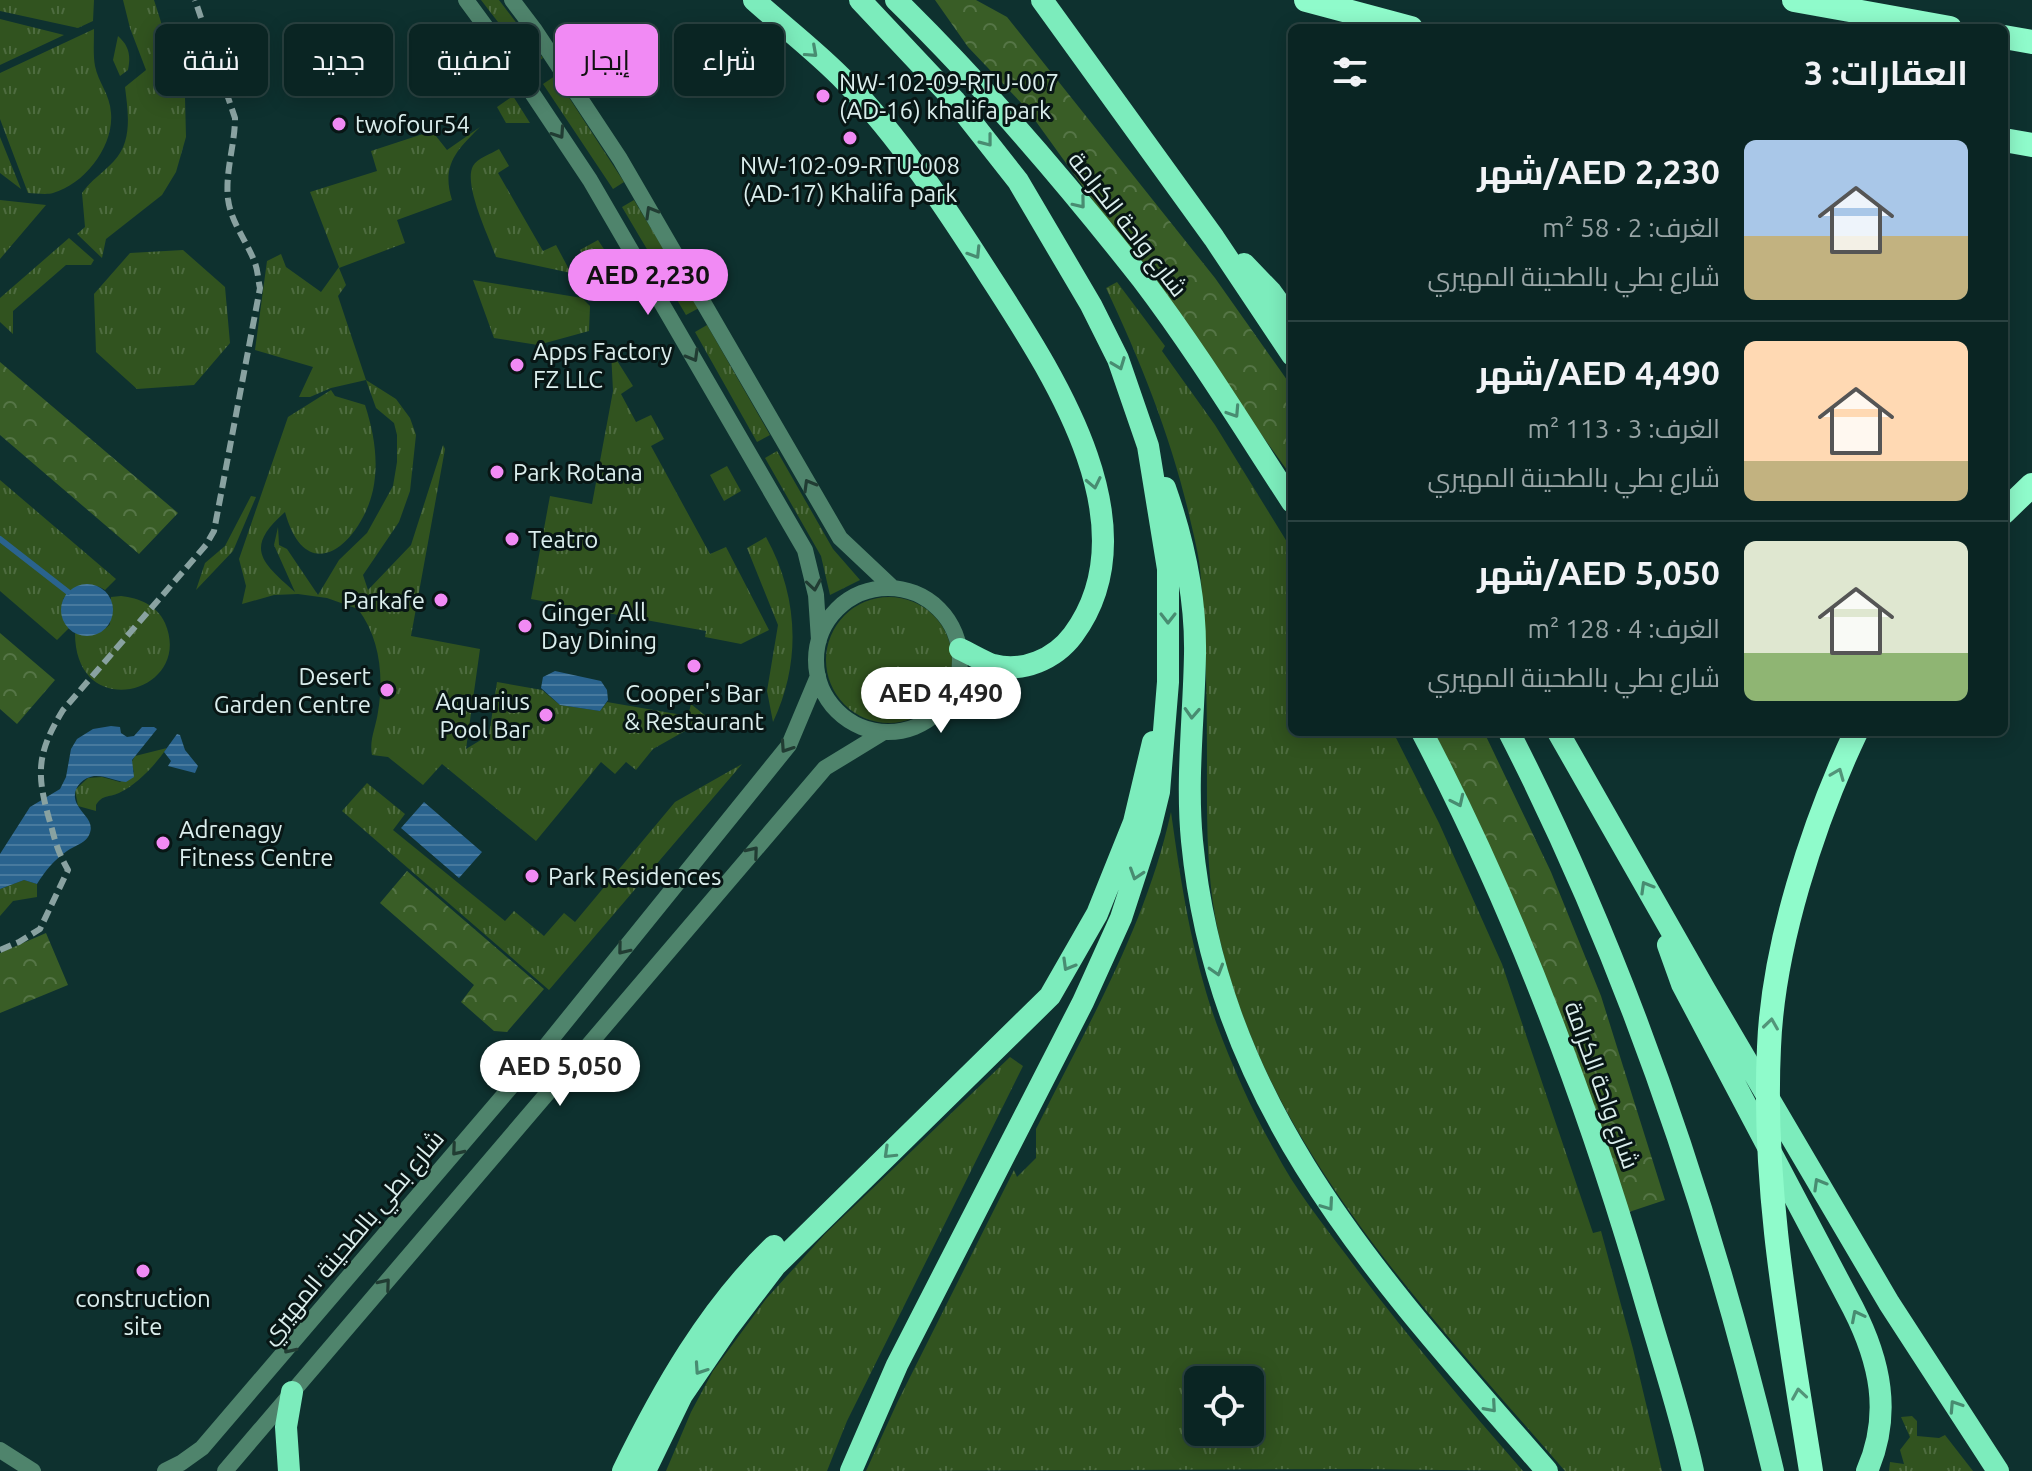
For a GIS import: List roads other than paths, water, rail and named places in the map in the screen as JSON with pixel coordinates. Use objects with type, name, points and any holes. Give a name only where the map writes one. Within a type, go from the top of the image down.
[{"type":"highway","points":[[754,0],[844,80],[900,146],[964,235],[1042,357],[1069,408],[1088,456],[1100,511],[1102,546],[1099,583],[1086,616],[1066,644],[1044,660],[1024,667],[994,665],[960,649]]},
{"type":"highway","points":[[860,0],[955,101],[1018,181],[1118,359],[1175,516],[1192,600],[1195,652],[1190,794],[1196,875],[1214,959],[1246,1053],[1300,1162],[1349,1235],[1417,1323],[1547,1471]]},
{"type":"highway","name":"شارع واحة الكرامة","points":[[896,0],[972,76],[1031,143],[1143,281],[1204,367],[1288,496]]},
{"type":"highway","points":[[1042,0],[1214,238],[1288,349]]},
{"type":"highway","points":[[1306,0],[1396,24]]},
{"type":"highway","points":[[1794,0],[1928,24]]},
{"type":"highway","points":[[2008,38],[2032,42]]},
{"type":"highway","points":[[2008,141],[2032,145]]},
{"type":"highway","points":[[1214,238],[1253,272],[1288,316]]},
{"type":"highway","points":[[851,1471],[897,1365],[1083,1002],[1121,918],[1150,829],[1159,792],[1168,682],[1168,569],[1148,446]]},
{"type":"highway","points":[[2008,508],[2032,485]]},
{"type":"highway","points":[[645,1471],[682,1395],[775,1266],[1050,996],[1097,914],[1134,822],[1168,682]]},
{"type":"highway","name":"شارع واحة الكرامة","points":[[1424,736],[1514,922],[1569,1066],[1622,1219],[1693,1471]]},
{"type":"highway","points":[[1511,736],[1587,894],[1692,1176],[1723,1274],[1773,1471]]},
{"type":"highway","points":[[1560,736],[1889,1303],[1998,1471]]},
{"type":"highway","points":[[1811,1471],[1779,1259],[1768,1146],[1769,1045],[1781,955],[1801,880],[1822,813],[1854,736]]},
{"type":"highway","points":[[1662,915],[1667,941],[1682,984],[1871,1347],[1877,1365],[1882,1403],[1878,1441],[1867,1471]]},
{"type":"highway","points":[[623,1471],[657,1402],[743,1281],[788,1234],[852,1189]]},
{"type":"highway","points":[[289,1471],[286,1427],[292,1392]]},
{"type":"street","points":[[466,0],[590,180],[805,550],[812,573],[819,640],[816,658],[824,693],[842,715],[866,729],[884,732],[906,730],[926,722],[942,708],[954,691],[960,671],[960,649],[952,626],[937,607],[917,594],[893,588],[869,591],[847,602],[829,619],[819,640]]},
{"type":"street","points":[[512,0],[620,159],[840,538],[893,588]]},
{"type":"street","name":"شارع بطي بالطحينة المهيري","points":[[165,1471],[202,1448],[545,1047],[789,745],[818,676]]},
{"type":"street","points":[[225,1471],[825,768],[884,732]]},
{"type":"street","points":[[0,1450],[33,1471]]},
{"type":"water","points":[[87,584],[106,591],[113,610],[106,629],[87,636],[68,629],[61,610],[68,591]]},
{"type":"water","points":[[555,671],[601,681],[607,690],[608,700],[600,711],[560,705],[541,688],[543,677]]},
{"type":"water","points":[[120,727],[121,733],[127,737],[134,736],[142,727],[157,729],[132,760],[134,777],[126,782],[94,776],[81,782],[75,799],[90,823],[88,837],[58,858],[37,884],[24,880],[0,889],[0,854],[30,807],[60,789],[66,777],[71,749],[77,739],[93,729]]},
{"type":"water","points":[[177,734],[198,766],[195,773],[168,766],[171,761],[164,752]]},
{"type":"water","points":[[424,802],[482,852],[459,878],[401,828]]},
{"type":"waterway","points":[[0,539],[68,592]]},
{"type":"railway","points":[[0,950],[40,929],[68,870],[55,840],[41,781],[43,755],[54,727],[63,710],[206,545],[214,531],[260,288],[255,263],[232,216],[228,199],[235,118],[195,0]]},
{"type":"place","name":"NW-102-09-RTU-007 (AD-16) khalifa park","points":[[823,96]]},
{"type":"place","name":"twofour54","points":[[339,124]]},
{"type":"place","name":"NW-102-09-RTU-008 (AD-17) Khalifa park","points":[[850,138]]},
{"type":"place","name":"Apps Factory FZ LLC","points":[[517,365]]},
{"type":"place","name":"Park Rotana","points":[[497,472]]},
{"type":"place","name":"Teatro","points":[[512,539]]},
{"type":"place","name":"Parkafe","points":[[441,600]]},
{"type":"place","name":"Ginger All Day Dining","points":[[525,626]]},
{"type":"place","name":"Cooper's Bar & Restaurant","points":[[694,666]]},
{"type":"place","name":"Desert Garden Centre","points":[[387,690]]},
{"type":"place","name":"Aquarius Pool Bar","points":[[546,715]]},
{"type":"place","name":"Adrenagy Fitness Centre","points":[[163,843]]},
{"type":"place","name":"Park Residences","points":[[532,876]]},
{"type":"place","name":"construction site","points":[[143,1271]]}]
